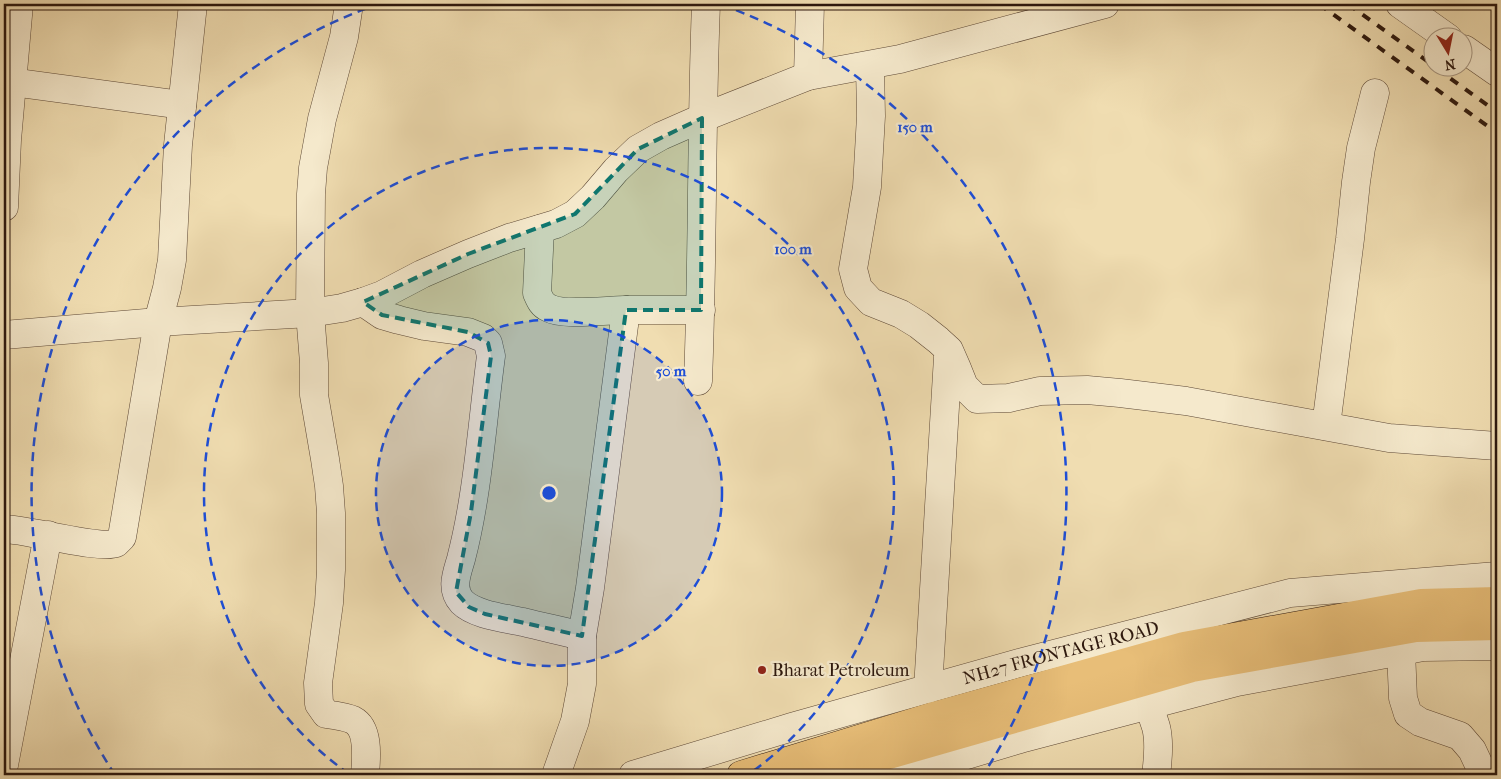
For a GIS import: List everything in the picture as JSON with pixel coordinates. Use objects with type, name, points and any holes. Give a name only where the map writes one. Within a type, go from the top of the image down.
[{"type":"highway","points":[[819,775],[1137,671],[1184,646],[1421,603],[1497,601]]},
{"type":"highway","points":[[741,775],[934,716],[1137,671],[1192,668],[1416,628],[1497,626]]},
{"type":"street","points":[[4,207],[8,82],[19,4]]},
{"type":"street","points":[[4,528],[96,544],[115,543],[122,538],[158,322],[172,260],[178,146],[193,4]]},
{"type":"street","points":[[349,4],[344,37],[322,119],[313,168],[310,312],[314,395],[329,486],[330,513],[331,570],[329,604],[318,684],[319,704],[326,714],[353,720],[362,729],[366,741],[365,775]]},
{"type":"street","points":[[698,381],[701,310],[702,118],[706,4]]},
{"type":"street","points":[[808,76],[810,4]]},
{"type":"street","points":[[4,335],[310,312],[342,308],[364,302],[468,254],[509,238],[556,224],[575,214],[638,149],[661,136],[702,118],[808,76],[900,59],[1105,4]]},
{"type":"street","points":[[1400,4],[1434,28]]},
{"type":"street","points":[[1474,56],[1497,72]]},
{"type":"street","points":[[870,66],[871,116],[867,187],[853,269],[858,288],[871,302],[901,314],[919,325],[949,350],[964,386],[977,399],[1009,398],[1040,391],[1087,390],[1186,401],[1389,438],[1497,446]]},
{"type":"street","points":[[8,82],[182,105]]},
{"type":"street","points":[[1326,426],[1358,165],[1375,93]]},
{"type":"street","points":[[540,229],[537,294],[541,303],[550,309],[560,311],[701,310]]},
{"type":"street","points":[[364,302],[382,315],[424,326],[468,332],[488,343],[491,356],[471,512],[455,581],[456,592],[461,601],[485,614],[582,636]]},
{"type":"street","points":[[556,775],[575,721],[582,684],[582,636],[590,588],[626,310]]},
{"type":"street","points":[[928,689],[949,350]]},
{"type":"street","points":[[4,766],[48,535]]},
{"type":"street","name":"NH27 FRONTAGE ROAD","points":[[900,775],[1020,738],[1137,671],[1290,593],[1497,576]]},
{"type":"street","name":"NH27 FRONTAGE ROAD","points":[[633,775],[792,727],[1023,662],[1137,671],[1237,682],[1423,647],[1497,646]]},
{"type":"street","points":[[1401,651],[1403,698],[1408,714],[1420,722],[1460,736],[1472,750],[1480,767],[1481,775]]},
{"type":"street","points":[[1137,671],[1156,728],[1158,750],[1156,775]]},
{"type":"highlighted area","points":[[702,118],[701,310],[626,310],[582,636],[485,614],[469,607],[456,592],[471,512],[491,356],[488,343],[468,332],[382,315],[363,302],[468,254],[575,214],[638,149]]},
{"type":"railway","points":[[1319,4],[1497,133]]},
{"type":"railway","points":[[1348,4],[1424,59]]},
{"type":"railway","points":[[1450,78],[1497,112]]},
{"type":"place","name":"Bharat Petroleum","points":[[762,670]]}]
